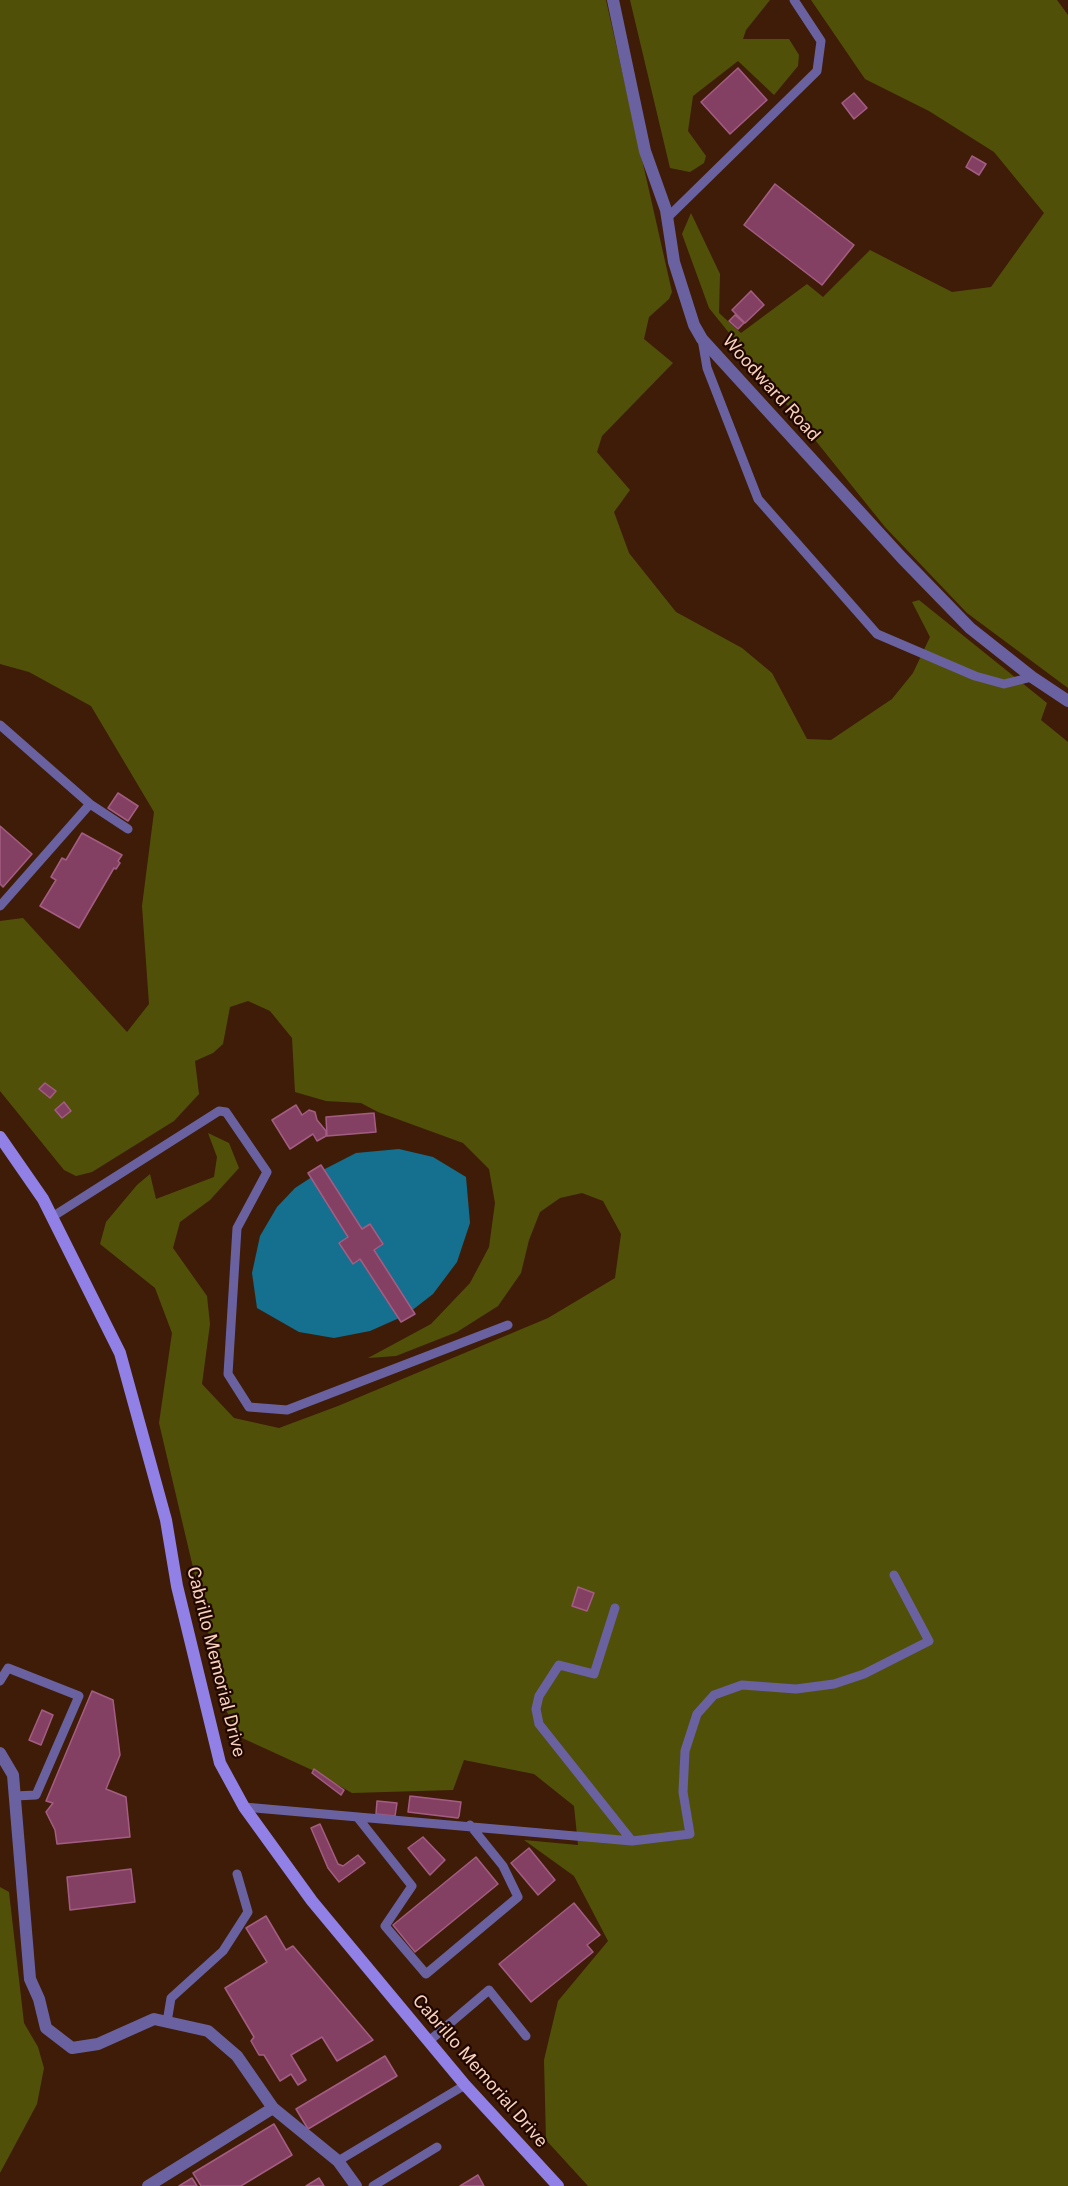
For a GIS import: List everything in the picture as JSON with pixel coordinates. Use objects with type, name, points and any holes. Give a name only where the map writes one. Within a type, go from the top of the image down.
[{"type":"main road","name":"Cabrillo Memorial Drive","points":[[0,1137],[52,1217],[120,1353],[166,1520],[177,1586],[220,1762],[244,1807],[312,1900],[465,2085],[558,2186]]},
{"type":"street","name":"Woodward Road","points":[[613,0],[645,151],[667,218],[674,262],[694,325],[702,339],[962,621],[1032,678],[1068,701]]},
{"type":"street","points":[[0,1753],[13,1775],[30,1979],[46,2028],[72,2048],[98,2044],[160,2021],[208,2031],[237,2056],[273,2108],[339,2161],[356,2186]]},
{"type":"street","points":[[148,2186],[273,2108]]},
{"type":"lane","points":[[667,218],[817,71],[821,41],[794,0]]},
{"type":"lane","points":[[702,339],[707,368],[758,499],[877,634],[975,676],[1004,684],[1032,678]]},
{"type":"lane","points":[[0,725],[90,804],[128,829]]},
{"type":"lane","points":[[0,906],[90,804]]},
{"type":"lane","points":[[52,1217],[219,1111],[226,1112],[267,1172],[237,1228],[228,1374],[249,1407],[287,1410],[508,1325]]},
{"type":"lane","points":[[244,1807],[632,1840],[690,1834],[683,1792],[685,1750],[697,1714],[714,1695],[742,1684],[796,1689],[834,1684],[864,1674],[929,1641],[894,1575]]},
{"type":"lane","points":[[615,1608],[594,1674],[559,1665],[539,1696],[536,1709],[538,1724],[632,1840]]},
{"type":"lane","points":[[0,1681],[8,1668],[79,1696],[36,1796],[15,1796]]},
{"type":"lane","points":[[358,1818],[412,1886],[385,1926],[426,1974],[518,1897],[503,1866],[470,1825]]},
{"type":"lane","points":[[160,2021],[171,1998],[224,1951],[248,1912],[237,1874]]},
{"type":"lane","points":[[429,2041],[489,1990],[526,2036]]},
{"type":"lane","points":[[339,2161],[465,2085]]},
{"type":"lane","points":[[373,2186],[437,2147]]},
{"type":"shaded area","points":[[0,0],[606,0],[672,292],[669,299],[649,317],[644,339],[673,363],[602,436],[597,452],[630,490],[614,512],[629,553],[676,612],[742,648],[772,673],[807,739],[831,740],[892,699],[913,673],[930,637],[912,602],[919,600],[1047,703],[1041,720],[1068,742],[1068,2186],[588,2186],[546,2140],[544,2060],[558,2001],[608,1941],[574,1876],[524,1840],[578,1845],[574,1806],[534,1774],[464,1760],[453,1790],[352,1793],[312,1770],[240,1737],[227,1712],[159,1423],[172,1333],[155,1288],[100,1244],[106,1222],[137,1185],[150,1174],[156,1199],[214,1177],[217,1157],[208,1133],[229,1143],[239,1168],[210,1200],[180,1222],[173,1248],[207,1296],[210,1324],[202,1384],[234,1418],[279,1428],[338,1406],[548,1318],[615,1278],[621,1234],[603,1201],[582,1193],[560,1198],[540,1212],[529,1240],[521,1273],[498,1306],[457,1332],[396,1356],[368,1358],[431,1324],[470,1283],[489,1247],[495,1203],[489,1169],[463,1143],[378,1112],[361,1103],[326,1101],[295,1092],[292,1038],[270,1011],[248,1001],[230,1007],[223,1044],[213,1053],[195,1061],[199,1094],[174,1121],[92,1172],[76,1176],[64,1170],[0,1091],[0,921],[23,918],[127,1032],[149,1004],[142,906],[154,812],[91,706],[29,672],[0,664]]},
{"type":"shaded area","points":[[630,0],[770,0],[746,30],[743,39],[789,39],[799,55],[798,66],[774,95],[738,61],[693,96],[688,131],[706,156],[704,163],[690,172],[670,168]]},
{"type":"shaded area","points":[[811,0],[1057,0],[1068,15],[1068,688],[967,613],[885,527],[709,308],[682,234],[691,213],[720,274],[719,313],[741,333],[807,284],[823,297],[870,250],[952,292],[991,287],[1044,213],[994,152],[929,111],[865,79]]},
{"type":"shaded area","points":[[0,1887],[9,1892],[24,2023],[38,2047],[44,2068],[37,2104],[0,2173]]},
{"type":"water","points":[[399,1149],[433,1157],[466,1177],[470,1223],[457,1262],[433,1294],[406,1315],[370,1331],[334,1338],[299,1332],[257,1308],[252,1273],[260,1236],[277,1207],[295,1188],[321,1171],[356,1153]]},
{"type":"building","points":[[738,68],[767,100],[730,134],[701,102]]},
{"type":"building","points":[[854,93],[867,108],[854,119],[842,103]]},
{"type":"building","points":[[972,156],[986,164],[979,175],[966,167]]},
{"type":"building","points":[[775,184],[854,245],[822,285],[744,225]]},
{"type":"building","points":[[751,291],[764,305],[745,323],[732,310]]},
{"type":"building","points":[[735,315],[744,323],[738,329],[729,321]]},
{"type":"building","points":[[118,793],[138,806],[128,821],[108,808]]},
{"type":"building","points":[[0,826],[32,854],[3,887],[0,884]]},
{"type":"building","points":[[82,833],[122,855],[118,861],[120,863],[116,869],[114,868],[79,928],[40,906],[56,880],[51,877],[62,858],[66,860]]},
{"type":"building","points":[[45,1083],[56,1091],[50,1098],[39,1089]]},
{"type":"building","points":[[64,1102],[71,1111],[62,1118],[55,1110]]},
{"type":"building","points":[[296,1105],[302,1115],[309,1110],[315,1112],[317,1120],[326,1131],[326,1136],[317,1141],[313,1134],[290,1149],[272,1120]]},
{"type":"building","points":[[374,1113],[376,1132],[327,1136],[326,1117]]},
{"type":"building","points":[[321,1165],[362,1229],[370,1224],[383,1244],[374,1250],[415,1314],[401,1322],[360,1259],[353,1264],[339,1243],[348,1237],[308,1173]]},
{"type":"building","points":[[578,1587],[594,1593],[587,1611],[572,1606]]},
{"type":"building","points":[[92,1691],[113,1700],[120,1755],[106,1789],[126,1797],[130,1837],[57,1844],[55,1830],[46,1812],[53,1803],[46,1801]]},
{"type":"building","points":[[42,1710],[53,1715],[41,1745],[29,1740]]},
{"type":"building","points":[[314,1769],[344,1790],[341,1795],[312,1773]]},
{"type":"building","points":[[410,1796],[461,1802],[459,1816],[458,1818],[408,1812]]},
{"type":"building","points":[[377,1801],[397,1803],[395,1816],[376,1814]]},
{"type":"building","points":[[320,1824],[338,1864],[343,1866],[358,1855],[365,1863],[339,1882],[328,1868],[311,1828]]},
{"type":"building","points":[[423,1837],[445,1860],[430,1875],[408,1848]]},
{"type":"building","points":[[529,1848],[555,1880],[538,1895],[511,1863]]},
{"type":"building","points":[[476,1857],[498,1884],[415,1952],[393,1925]]},
{"type":"building","points":[[131,1869],[135,1902],[70,1910],[67,1877]]},
{"type":"building","points":[[574,1903],[600,1935],[587,1945],[593,1952],[531,2002],[499,1964]]},
{"type":"building","points":[[266,1916],[286,1950],[293,1946],[373,2040],[337,2061],[322,2037],[291,2055],[306,2080],[298,2085],[291,2074],[280,2081],[264,2055],[259,2055],[251,2041],[254,2037],[225,1988],[267,1962],[246,1928]]},
{"type":"building","points":[[385,2056],[397,2076],[308,2129],[296,2109]]},
{"type":"building","points":[[274,2124],[292,2155],[241,2186],[201,2186],[193,2173]]},
{"type":"building","points":[[478,2175],[484,2186],[460,2186]]},
{"type":"building","points":[[192,2178],[197,2186],[179,2186]]},
{"type":"building","points":[[319,2178],[324,2186],[306,2186]]}]
